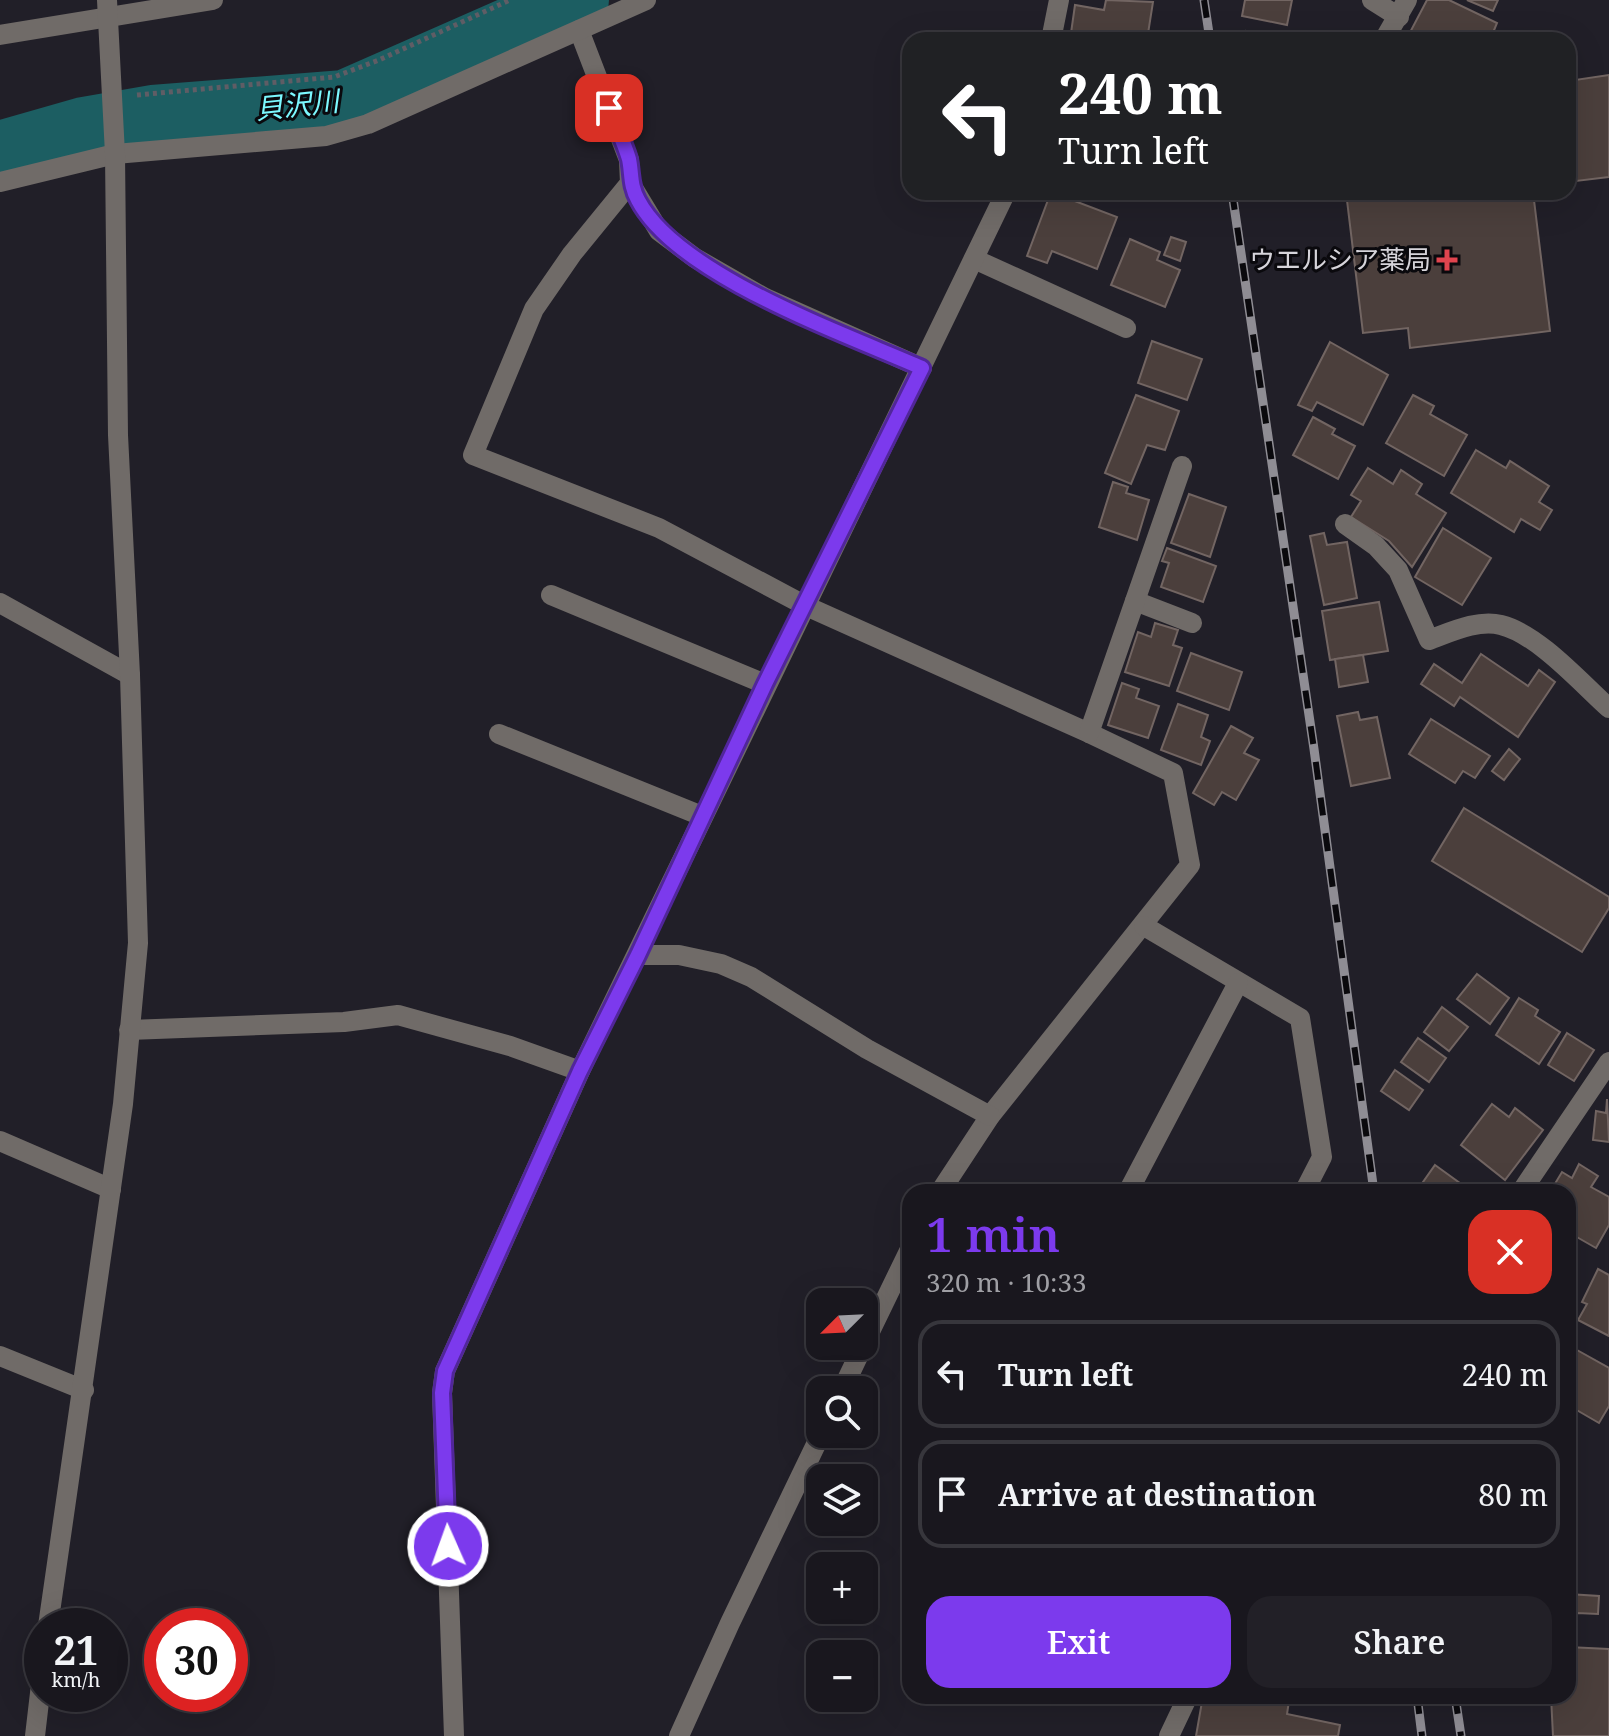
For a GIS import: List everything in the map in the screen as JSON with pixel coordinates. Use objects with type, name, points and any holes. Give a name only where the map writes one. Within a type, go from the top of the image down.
[{"type":"street","points":[[0,35],[107,9],[213,0]]},
{"type":"street","points":[[0,182],[115,154],[326,136],[368,124],[646,0]]},
{"type":"street","points":[[1053,32],[1059,0]]},
{"type":"street","points":[[1372,0],[1403,8],[1389,32]]},
{"type":"street","points":[[50,1608],[123,1104],[138,943],[130,675],[118,435],[115,154],[107,9]]},
{"type":"street","points":[[579,30],[629,160],[630,183],[659,231],[695,258],[765,298],[922,368]]},
{"type":"street","points":[[630,183],[572,254],[534,309],[473,455],[659,528],[806,606],[1173,773],[1190,865],[990,1116],[945,1184]]},
{"type":"street","points":[[454,1736],[442,1393],[445,1371],[580,1071],[1002,200]]},
{"type":"street","points":[[974,259],[1126,328]]},
{"type":"street","points":[[1089,733],[1182,466]]},
{"type":"street","points":[[1345,524],[1376,546],[1398,570],[1429,640],[1468,626],[1500,624],[1530,638],[1609,708]]},
{"type":"street","points":[[551,595],[765,684]]},
{"type":"street","points":[[1135,601],[1192,623]]},
{"type":"street","points":[[0,603],[130,675]]},
{"type":"street","points":[[499,734],[702,816]]},
{"type":"street","points":[[1144,926],[1300,1018],[1322,1157],[1308,1184]]},
{"type":"street","points":[[638,955],[679,955],[721,964],[751,977],[867,1049],[990,1116]]},
{"type":"street","points":[[1132,1184],[1238,983]]},
{"type":"street","points":[[129,1030],[344,1022],[398,1015],[510,1046],[580,1071]]},
{"type":"street","points":[[1526,1184],[1609,1062]]},
{"type":"street","points":[[0,1141],[111,1189]]},
{"type":"street","points":[[878,1316],[902,1266]]},
{"type":"street","points":[[0,1356],[84,1390]]},
{"type":"street","points":[[679,1736],[814,1448]]},
{"type":"street","points":[[1169,1736],[1184,1704]]},
{"type":"street","points":[[35,1736],[38,1712]]},
{"type":"path","points":[[112,97],[334,77],[379,60],[510,0]]},
{"type":"building","points":[[1106,0],[1153,2],[1148,32],[1071,32],[1075,5],[1104,10]]},
{"type":"building","points":[[1245,0],[1292,0],[1287,25],[1242,16]]},
{"type":"building","points":[[1427,0],[1449,0],[1497,23],[1493,32],[1410,32]]},
{"type":"building","points":[[1467,0],[1498,0],[1493,11]]},
{"type":"building","points":[[1609,75],[1609,177],[1576,181],[1576,80]]},
{"type":"building","points":[[1048,200],[1072,200],[1117,217],[1097,269],[1052,251],[1047,263],[1027,256]]},
{"type":"building","name":"ウエルシア薬局","points":[[1347,200],[1534,200],[1550,331],[1410,348],[1408,328],[1363,333]]},
{"type":"building","points":[[1171,237],[1186,242],[1180,261],[1164,255]]},
{"type":"building","points":[[1130,239],[1160,252],[1157,260],[1180,270],[1165,307],[1111,285]]},
{"type":"building","points":[[1152,341],[1202,359],[1187,400],[1138,383]]},
{"type":"building","points":[[1330,342],[1388,375],[1363,425],[1317,402],[1312,411],[1298,405]]},
{"type":"building","points":[[1136,395],[1179,411],[1165,450],[1147,445],[1131,484],[1105,473]]},
{"type":"building","points":[[1413,395],[1434,406],[1430,414],[1467,435],[1444,476],[1386,443]]},
{"type":"building","points":[[1313,417],[1335,429],[1332,434],[1355,446],[1338,479],[1293,455]]},
{"type":"building","points":[[1476,450],[1506,468],[1510,461],[1549,486],[1539,502],[1552,510],[1540,530],[1521,519],[1514,532],[1451,493]]},
{"type":"building","points":[[1368,468],[1393,484],[1401,470],[1422,484],[1416,494],[1446,513],[1412,567],[1389,541],[1351,517],[1361,501],[1351,495]]},
{"type":"building","points":[[1113,482],[1128,487],[1126,493],[1149,500],[1137,540],[1099,527]]},
{"type":"building","points":[[1189,494],[1226,507],[1210,557],[1171,543]]},
{"type":"building","points":[[1443,528],[1491,558],[1462,605],[1415,577]]},
{"type":"building","points":[[1324,533],[1327,545],[1347,542],[1357,598],[1324,605],[1310,536]]},
{"type":"building","points":[[1167,548],[1216,566],[1203,602],[1161,587],[1169,563],[1162,561]]},
{"type":"building","points":[[1379,602],[1388,651],[1330,660],[1322,611]]},
{"type":"building","points":[[1155,623],[1178,630],[1173,645],[1182,648],[1169,686],[1125,672],[1138,632],[1151,637]]},
{"type":"building","points":[[1191,653],[1242,672],[1229,710],[1177,691]]},
{"type":"building","points":[[1481,654],[1528,686],[1539,670],[1555,682],[1518,737],[1460,697],[1454,706],[1421,684],[1434,664],[1462,683]]},
{"type":"building","points":[[1363,655],[1368,682],[1339,687],[1335,659]]},
{"type":"building","points":[[1122,683],[1139,689],[1136,698],[1159,706],[1148,738],[1108,725]]},
{"type":"building","points":[[1178,704],[1208,715],[1201,737],[1210,741],[1201,765],[1161,750]]},
{"type":"building","points":[[1358,712],[1360,720],[1377,717],[1390,778],[1351,786],[1337,716]]},
{"type":"building","points":[[1431,719],[1490,756],[1475,778],[1463,771],[1455,783],[1409,754]]},
{"type":"building","points":[[1231,726],[1253,738],[1244,753],[1259,760],[1236,800],[1222,792],[1214,805],[1193,793]]},
{"type":"building","points":[[1509,749],[1520,759],[1504,780],[1492,771]]},
{"type":"building","points":[[1464,808],[1609,897],[1609,908],[1582,952],[1432,861]]},
{"type":"building","points":[[1477,974],[1509,998],[1490,1024],[1457,999]]},
{"type":"building","points":[[1519,998],[1538,1010],[1535,1016],[1560,1032],[1539,1064],[1496,1035]]},
{"type":"building","points":[[1442,1007],[1468,1027],[1449,1051],[1424,1032]]},
{"type":"building","points":[[1567,1033],[1594,1050],[1574,1081],[1548,1065]]},
{"type":"building","points":[[1418,1038],[1446,1058],[1429,1082],[1401,1062]]},
{"type":"building","points":[[1395,1070],[1423,1090],[1409,1110],[1381,1091]]},
{"type":"building","points":[[1607,1099],[1609,1142],[1593,1140],[1596,1111],[1606,1113]]},
{"type":"building","points":[[1492,1104],[1509,1117],[1515,1108],[1543,1130],[1505,1180],[1461,1145]]},
{"type":"building","points":[[1579,1164],[1598,1176],[1591,1187],[1609,1197],[1609,1225],[1596,1248],[1576,1237],[1576,1184],[1555,1184],[1562,1172],[1572,1178]]},
{"type":"building","points":[[1435,1165],[1461,1184],[1422,1184]]},
{"type":"building","points":[[1598,1269],[1609,1275],[1609,1336],[1578,1320],[1587,1304],[1582,1302]]},
{"type":"building","points":[[1576,1349],[1609,1368],[1609,1406],[1599,1423],[1576,1410]]},
{"type":"building","points":[[1576,1595],[1599,1596],[1598,1614],[1577,1613],[1576,1624]]},
{"type":"building","points":[[1576,1647],[1609,1649],[1609,1736],[1553,1736],[1551,1704],[1576,1704]]},
{"type":"building","points":[[1202,1704],[1289,1704],[1287,1714],[1340,1725],[1338,1736],[1196,1736]]},
{"type":"waterway","name":"貝沢川","points":[[0,153],[84,129],[153,117],[345,102],[577,0]]},
{"type":"railway","points":[[1204,0],[1209,32]]},
{"type":"railway","points":[[1233,200],[1314,749],[1373,1184]]},
{"type":"railway","points":[[1418,1704],[1422,1736]]},
{"type":"railway","points":[[1456,1704],[1461,1736]]},
{"type":"place","name":"ウエルシア薬局","points":[[1447,260]]},
{"type":"route","points":[[448,1546],[442,1393],[445,1371],[580,1071],[765,684],[922,368],[765,298],[695,258],[659,231],[630,183],[629,160],[609,108]]}]
